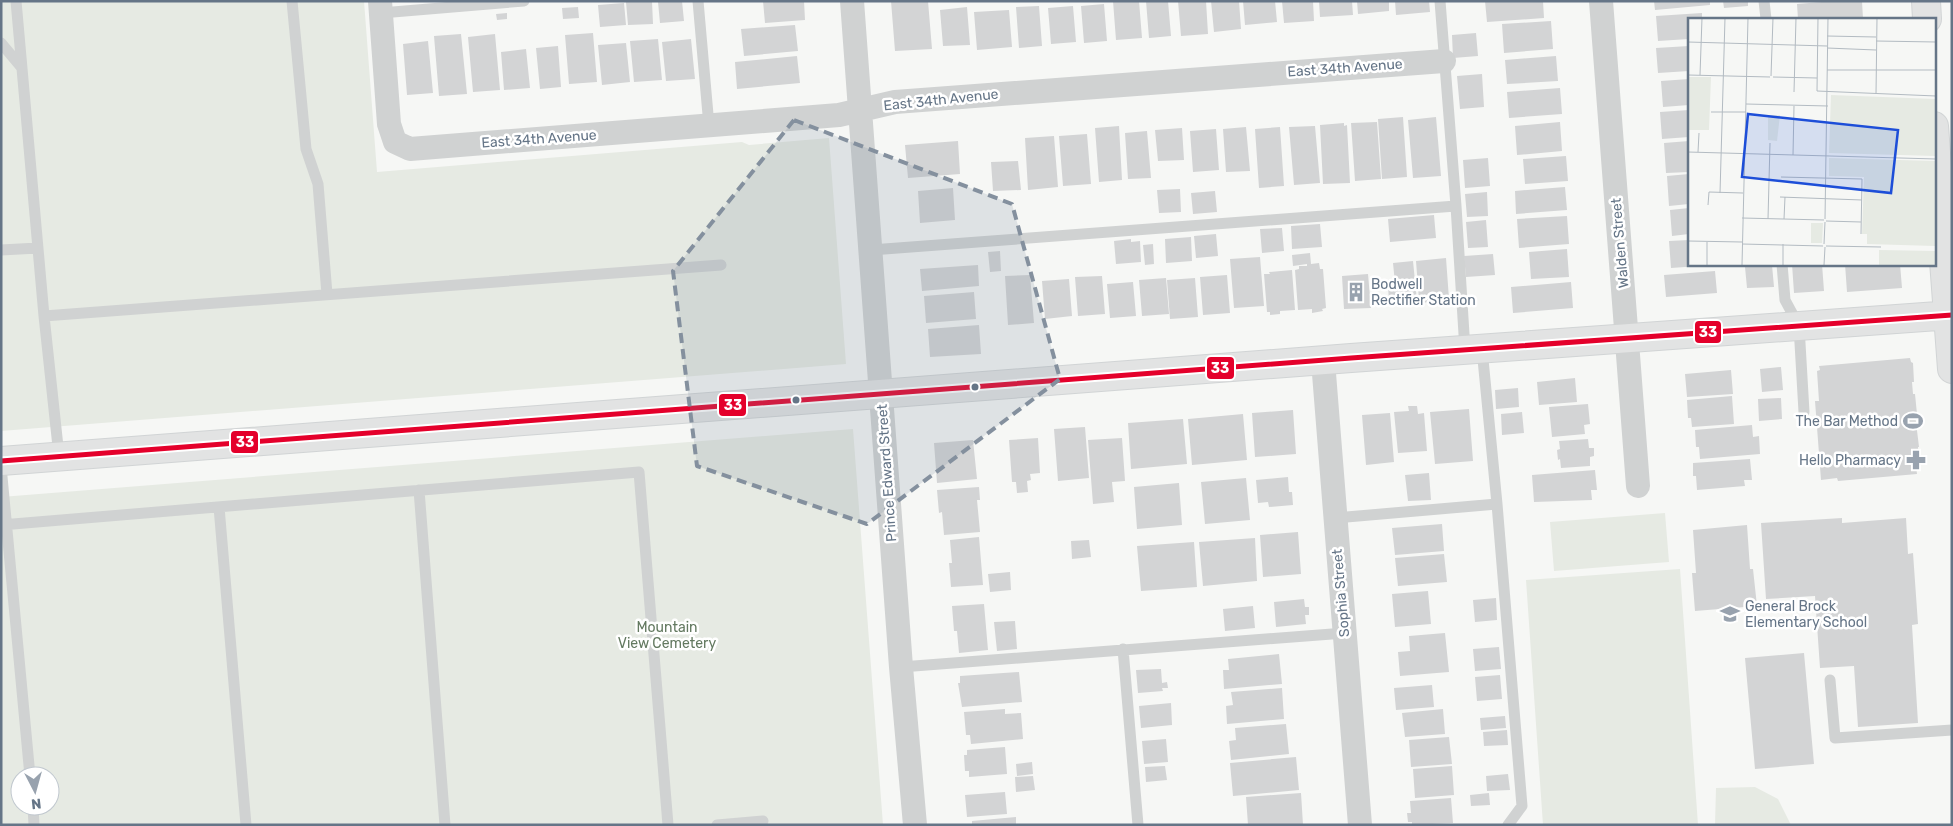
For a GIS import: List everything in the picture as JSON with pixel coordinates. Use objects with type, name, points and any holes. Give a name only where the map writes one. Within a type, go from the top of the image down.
[{"type":"street","name":"Prince Edward Street","points":[[852,1],[901,667],[915,825]]},
{"type":"street","name":"Walden Street","points":[[1600,1],[1628,338],[1638,486]]},
{"type":"street","points":[[1926,1],[1927,18]]},
{"type":"street","name":"East 34th Avenue","points":[[380,7],[390,124],[395,142],[410,149],[840,115],[893,102],[1444,61]]},
{"type":"street","points":[[1936,150],[1950,315],[1952,368]]},
{"type":"street","points":[[1,461],[1950,315]]},
{"type":"street","name":"Sophia Street","points":[[1323,361],[1360,825]]},
{"type":"lane","points":[[16,1],[58,456]]},
{"type":"lane","points":[[292,1],[306,149],[318,184],[327,294]]},
{"type":"lane","points":[[380,7],[524,1]]},
{"type":"lane","points":[[698,1],[709,126]]},
{"type":"lane","points":[[1440,1],[1456,206],[1473,350],[1497,504],[1522,806],[1508,825]]},
{"type":"lane","points":[[1764,1],[1766,18]]},
{"type":"lane","points":[[1,43],[22,68]]},
{"type":"lane","points":[[871,250],[1456,206]]},
{"type":"lane","points":[[1,250],[38,248]]},
{"type":"lane","points":[[44,316],[721,265]]},
{"type":"lane","points":[[1782,265],[1785,300],[1799,326],[1804,412]]},
{"type":"lane","points":[[1,466],[4,524],[29,766]]},
{"type":"lane","points":[[4,524],[639,472],[668,825]]},
{"type":"lane","points":[[419,490],[445,825]]},
{"type":"lane","points":[[1335,518],[1497,504]]},
{"type":"lane","points":[[218,507],[246,825]]},
{"type":"lane","points":[[901,667],[1345,633]]},
{"type":"lane","points":[[1123,649],[1138,825]]},
{"type":"lane","points":[[1830,680],[1835,738],[1952,730]]},
{"type":"lane","points":[[717,825],[764,821]]},
{"type":"highlighted area","points":[[794,120],[1012,204],[1060,379],[867,524],[697,466],[673,271]]},
{"type":"green space","points":[[1,1],[364,1],[377,172],[742,142],[749,145],[829,138],[846,364],[1,431]]},
{"type":"green space","name":"Mountain View Cemetery","points":[[853,429],[883,825],[1,825],[1,497]]},
{"type":"green space","points":[[1665,513],[1669,562],[1554,571],[1550,522]]},
{"type":"green space","points":[[1680,569],[1698,825],[1543,825],[1526,580]]},
{"type":"green space","points":[[1755,787],[1778,799],[1791,825],[1715,825],[1716,788]]},
{"type":"building","points":[[652,1],[653,24],[628,25],[626,2]]},
{"type":"building","points":[[682,1],[684,21],[660,23],[658,2]]},
{"type":"building","points":[[763,1],[804,1],[805,20],[765,23]]},
{"type":"building","points":[[891,1],[928,1],[932,49],[895,51]]},
{"type":"building","points":[[1113,1],[1139,1],[1142,38],[1116,40]]},
{"type":"building","points":[[1146,1],[1168,1],[1171,36],[1149,38]]},
{"type":"building","points":[[1178,1],[1206,1],[1208,34],[1181,36]]},
{"type":"building","points":[[1211,1],[1239,1],[1241,29],[1214,32]]},
{"type":"building","points":[[1243,1],[1275,1],[1277,22],[1245,25]]},
{"type":"building","points":[[1282,1],[1313,1],[1314,21],[1284,23]]},
{"type":"building","points":[[1319,1],[1352,1],[1353,15],[1320,17]]},
{"type":"building","points":[[1357,1],[1389,1],[1389,11],[1358,14]]},
{"type":"building","points":[[1395,1],[1429,1],[1430,12],[1396,15]]},
{"type":"building","points":[[1485,1],[1543,1],[1544,18],[1487,22]]},
{"type":"building","points":[[1654,1],[1710,1],[1710,5],[1655,10]]},
{"type":"building","points":[[1723,1],[1748,1],[1748,6],[1724,8]]},
{"type":"building","points":[[1862,1],[1863,18],[1798,18],[1797,4]]},
{"type":"building","points":[[624,3],[626,25],[600,27],[598,5]]},
{"type":"building","points":[[1104,4],[1107,41],[1084,43],[1081,6]]},
{"type":"building","points":[[1039,6],[1042,46],[1019,48],[1016,7]]},
{"type":"building","points":[[1073,6],[1076,42],[1051,44],[1048,8]]},
{"type":"building","points":[[578,7],[579,18],[563,19],[562,8]]},
{"type":"building","points":[[967,7],[970,45],[943,46],[940,10]]},
{"type":"building","points":[[1009,10],[1012,47],[977,50],[974,12]]},
{"type":"building","points":[[507,13],[507,19],[497,20],[496,14]]},
{"type":"building","points":[[1702,13],[1702,18],[1688,18],[1688,39],[1658,41],[1656,16]]},
{"type":"building","points":[[1551,21],[1553,49],[1504,53],[1502,24]]},
{"type":"building","points":[[795,25],[798,51],[744,56],[741,29]]},
{"type":"building","points":[[593,33],[597,82],[569,84],[565,35]]},
{"type":"building","points":[[1476,33],[1478,56],[1453,58],[1452,35]]},
{"type":"building","points":[[461,34],[467,94],[439,96],[434,36]]},
{"type":"building","points":[[495,34],[500,90],[473,92],[468,37]]},
{"type":"building","points":[[658,39],[662,80],[634,82],[630,41]]},
{"type":"building","points":[[691,39],[695,79],[666,81],[662,42]]},
{"type":"building","points":[[428,41],[433,93],[407,95],[403,44]]},
{"type":"building","points":[[626,43],[630,82],[602,85],[598,45]]},
{"type":"building","points":[[558,46],[561,87],[540,89],[536,48]]},
{"type":"building","points":[[1688,46],[1688,71],[1658,73],[1656,48]]},
{"type":"building","points":[[526,49],[530,88],[504,90],[501,52]]},
{"type":"building","points":[[797,56],[800,83],[737,89],[735,62]]},
{"type":"building","points":[[1556,56],[1558,81],[1507,84],[1505,60]]},
{"type":"building","points":[[1482,74],[1484,107],[1460,109],[1457,76]]},
{"type":"building","points":[[1688,79],[1688,105],[1663,107],[1661,81]]},
{"type":"building","points":[[1560,88],[1562,114],[1509,118],[1507,92]]},
{"type":"building","points":[[1688,110],[1688,137],[1662,139],[1660,112]]},
{"type":"building","points":[[1403,117],[1407,177],[1382,179],[1378,119]]},
{"type":"building","points":[[1436,117],[1441,176],[1413,178],[1408,120]]},
{"type":"building","points":[[1377,122],[1381,179],[1355,181],[1351,123]]},
{"type":"building","points":[[1560,122],[1562,151],[1517,155],[1515,126]]},
{"type":"building","points":[[1344,123],[1344,126],[1347,125],[1350,183],[1323,184],[1320,125]]},
{"type":"building","points":[[1119,126],[1122,180],[1099,182],[1095,128]]},
{"type":"building","points":[[1315,126],[1320,183],[1294,185],[1289,127]]},
{"type":"building","points":[[1246,127],[1250,171],[1226,172],[1223,129]]},
{"type":"building","points":[[1280,127],[1284,186],[1259,188],[1255,129]]},
{"type":"building","points":[[1182,128],[1184,160],[1158,161],[1155,130]]},
{"type":"building","points":[[1216,129],[1219,170],[1193,172],[1190,131]]},
{"type":"building","points":[[1147,131],[1151,178],[1128,179],[1125,133]]},
{"type":"building","points":[[1087,134],[1091,184],[1063,186],[1059,136]]},
{"type":"building","points":[[1054,136],[1058,187],[1028,190],[1025,138]]},
{"type":"building","points":[[958,141],[960,174],[908,178],[905,145]]},
{"type":"building","points":[[1688,141],[1688,172],[1666,173],[1664,143]]},
{"type":"building","points":[[1566,156],[1568,181],[1525,184],[1523,159]]},
{"type":"building","points":[[1488,158],[1490,186],[1465,188],[1463,160]]},
{"type":"building","points":[[1018,161],[1021,190],[993,191],[991,162]]},
{"type":"building","points":[[1688,174],[1688,204],[1669,206],[1667,176]]},
{"type":"building","points":[[1565,187],[1567,210],[1516,214],[1515,191]]},
{"type":"building","points":[[953,188],[955,220],[920,223],[918,191]]},
{"type":"building","points":[[1180,189],[1181,212],[1159,213],[1157,190]]},
{"type":"building","points":[[1215,191],[1217,212],[1193,214],[1191,193]]},
{"type":"building","points":[[1487,192],[1488,216],[1467,217],[1465,194]]},
{"type":"building","points":[[1688,208],[1688,234],[1672,236],[1670,210]]},
{"type":"building","points":[[1434,215],[1436,238],[1390,242],[1388,219]]},
{"type":"building","points":[[1567,216],[1569,244],[1519,248],[1517,219]]},
{"type":"building","points":[[1486,220],[1488,247],[1468,248],[1466,222]]},
{"type":"building","points":[[1320,224],[1322,247],[1292,249],[1291,226]]},
{"type":"building","points":[[1282,228],[1284,251],[1262,253],[1260,229]]},
{"type":"building","points":[[1216,234],[1218,256],[1196,258],[1194,236]]},
{"type":"building","points":[[1191,237],[1192,261],[1166,263],[1165,239]]},
{"type":"building","points":[[1131,239],[1131,242],[1140,241],[1141,262],[1116,264],[1114,241]]},
{"type":"building","points":[[1688,240],[1688,265],[1713,265],[1671,268],[1669,241]]},
{"type":"building","points":[[1153,244],[1154,264],[1145,265],[1143,245]]},
{"type":"building","points":[[1567,249],[1569,277],[1531,279],[1529,252]]},
{"type":"building","points":[[1000,251],[1001,271],[990,272],[988,252]]},
{"type":"building","points":[[1310,253],[1311,264],[1319,263],[1320,269],[1323,269],[1326,308],[1322,309],[1323,311],[1312,313],[1312,309],[1298,310],[1295,270],[1299,269],[1299,266],[1307,266],[1307,264],[1293,266],[1292,255]]},
{"type":"building","points":[[1493,254],[1495,275],[1466,277],[1464,256]]},
{"type":"building","points":[[1260,257],[1264,306],[1234,308],[1230,259]]},
{"type":"building","points":[[1446,258],[1449,299],[1422,303],[1422,300],[1419,300],[1416,261]]},
{"type":"building","points":[[1413,261],[1417,301],[1402,302],[1402,306],[1392,306],[1392,303],[1389,303],[1388,284],[1395,283],[1393,263]]},
{"type":"building","points":[[978,265],[979,286],[922,291],[920,269]]},
{"type":"building","points":[[1772,265],[1774,287],[1747,288],[1745,267]]},
{"type":"building","points":[[1792,265],[1822,265],[1824,291],[1794,293]]},
{"type":"building","points":[[1845,265],[1900,265],[1902,288],[1847,292]]},
{"type":"building","points":[[1292,270],[1295,310],[1280,311],[1280,314],[1270,315],[1270,312],[1267,312],[1264,274]]},
{"type":"building","points":[[1715,271],[1717,293],[1666,297],[1664,275]]},
{"type":"building","name":"Bodwell Rectifier Station","points":[[1368,274],[1371,308],[1344,309],[1342,276]]},
{"type":"building","points":[[1030,275],[1034,323],[1008,325],[1005,276]]},
{"type":"building","points":[[1227,275],[1230,313],[1203,315],[1200,277]]},
{"type":"building","points":[[1102,276],[1105,314],[1078,316],[1075,277]]},
{"type":"building","points":[[1166,278],[1169,314],[1142,316],[1139,280]]},
{"type":"building","points":[[1195,278],[1198,317],[1170,319],[1167,280]]},
{"type":"building","points":[[1069,279],[1072,316],[1045,319],[1042,281]]},
{"type":"building","points":[[1133,282],[1136,316],[1110,318],[1107,284]]},
{"type":"building","points":[[1571,282],[1573,308],[1513,313],[1511,287]]},
{"type":"building","points":[[974,292],[976,319],[926,323],[924,296]]},
{"type":"building","points":[[979,325],[981,354],[930,357],[928,329]]},
{"type":"building","points":[[1910,358],[1913,363],[1914,382],[1912,382],[1913,394],[1915,394],[1917,414],[1915,414],[1919,447],[1919,466],[1916,466],[1917,474],[1838,481],[1837,478],[1821,480],[1815,401],[1819,401],[1817,371],[1820,370],[1819,366]]},
{"type":"building","points":[[1781,367],[1783,390],[1762,392],[1760,369]]},
{"type":"building","points":[[1731,370],[1733,394],[1687,397],[1685,374]]},
{"type":"building","points":[[1575,378],[1577,402],[1539,405],[1537,382]]},
{"type":"building","points":[[1518,388],[1519,407],[1496,409],[1495,390]]},
{"type":"building","points":[[1732,396],[1734,424],[1692,427],[1691,418],[1688,418],[1687,400]]},
{"type":"building","points":[[1781,398],[1782,419],[1759,421],[1758,399]]},
{"type":"building","points":[[1588,404],[1590,424],[1584,425],[1585,434],[1552,437],[1549,407]]},
{"type":"building","points":[[1408,406],[1417,406],[1418,414],[1424,413],[1427,451],[1398,453],[1394,412],[1409,411]]},
{"type":"building","points":[[1469,409],[1473,461],[1435,464],[1430,412]]},
{"type":"building","points":[[1293,410],[1296,454],[1255,457],[1252,413]]},
{"type":"building","points":[[1522,412],[1524,433],[1502,435],[1501,414]]},
{"type":"building","points":[[1390,413],[1394,462],[1366,465],[1362,415]]},
{"type":"building","points":[[1243,414],[1247,460],[1192,465],[1188,419]]},
{"type":"building","points":[[1183,419],[1187,464],[1131,469],[1128,423]]},
{"type":"building","points":[[1752,425],[1753,437],[1759,436],[1760,454],[1700,459],[1699,447],[1696,447],[1695,430]]},
{"type":"building","points":[[1085,427],[1089,478],[1058,481],[1054,429]]},
{"type":"building","points":[[1038,438],[1040,473],[1030,474],[1031,480],[1027,481],[1028,492],[1017,493],[1016,482],[1012,482],[1009,440]]},
{"type":"building","points":[[1122,438],[1125,481],[1112,482],[1114,502],[1093,504],[1088,440]]},
{"type":"building","points":[[1588,439],[1589,448],[1594,448],[1594,456],[1590,457],[1590,466],[1561,468],[1557,450],[1560,449],[1559,441]]},
{"type":"building","points":[[973,440],[977,479],[937,483],[934,443]]},
{"type":"building","points":[[1750,459],[1752,480],[1744,480],[1745,486],[1697,490],[1696,476],[1693,476],[1693,463]]},
{"type":"building","points":[[1595,470],[1597,490],[1591,490],[1592,500],[1534,502],[1532,475]]},
{"type":"building","points":[[1429,473],[1431,500],[1408,501],[1405,475]]},
{"type":"building","points":[[1288,477],[1289,492],[1292,492],[1293,505],[1269,507],[1268,502],[1258,503],[1256,480]]},
{"type":"building","points":[[1246,478],[1250,520],[1205,524],[1201,482]]},
{"type":"building","points":[[1179,483],[1182,525],[1137,529],[1134,487]]},
{"type":"building","points":[[979,487],[980,500],[977,500],[980,532],[944,535],[942,512],[939,513],[937,490]]},
{"type":"building","points":[[1842,518],[1842,523],[1906,518],[1908,554],[1913,553],[1918,624],[1912,625],[1918,723],[1858,727],[1854,666],[1820,668],[1815,596],[1766,599],[1761,523]]},
{"type":"building","points":[[1442,524],[1444,551],[1395,555],[1392,528]]},
{"type":"building","points":[[1747,525],[1750,569],[1753,569],[1757,606],[1695,611],[1692,573],[1696,573],[1693,530]]},
{"type":"building","points":[[1298,532],[1301,574],[1263,577],[1260,535]]},
{"type":"building","points":[[979,537],[983,585],[951,587],[949,563],[952,563],[950,540]]},
{"type":"building","points":[[1255,538],[1257,581],[1203,586],[1199,542]]},
{"type":"building","points":[[1089,540],[1091,557],[1072,559],[1071,541]]},
{"type":"building","points":[[1194,542],[1197,587],[1141,591],[1137,546]]},
{"type":"building","points":[[1444,554],[1447,582],[1398,586],[1395,558]]},
{"type":"building","points":[[1010,572],[1011,590],[990,592],[988,574]]},
{"type":"building","points":[[1428,591],[1431,624],[1395,627],[1392,594]]},
{"type":"building","points":[[1496,598],[1497,620],[1475,622],[1473,600]]},
{"type":"building","points":[[1304,599],[1305,607],[1309,607],[1309,615],[1305,615],[1306,624],[1276,627],[1274,602]]},
{"type":"building","points":[[984,604],[988,650],[959,653],[957,631],[954,631],[952,606]]},
{"type":"building","points":[[1253,606],[1255,628],[1225,631],[1223,609]]},
{"type":"building","points":[[1015,621],[1017,649],[997,651],[994,622]]},
{"type":"building","points":[[1445,633],[1449,672],[1400,676],[1398,652],[1410,651],[1409,636]]},
{"type":"building","points":[[1499,647],[1501,669],[1475,671],[1473,649]]},
{"type":"building","points":[[1804,653],[1814,764],[1755,769],[1745,658]]},
{"type":"building","points":[[1279,654],[1282,684],[1224,689],[1223,670],[1229,670],[1228,659]]},
{"type":"building","points":[[1161,669],[1162,683],[1167,682],[1168,688],[1162,688],[1163,691],[1138,693],[1136,670]]},
{"type":"building","points":[[1019,672],[1022,702],[962,707],[958,683],[960,683],[960,676]]},
{"type":"building","points":[[1500,675],[1502,699],[1477,701],[1475,677]]},
{"type":"building","points":[[1432,685],[1434,707],[1396,710],[1394,688]]},
{"type":"building","points":[[1282,688],[1284,719],[1227,724],[1226,706],[1233,705],[1231,692]]},
{"type":"building","points":[[1171,703],[1172,725],[1141,728],[1139,706]]},
{"type":"building","points":[[1005,709],[1005,714],[1021,713],[1023,739],[971,744],[970,735],[966,735],[964,712]]},
{"type":"building","points":[[1443,709],[1445,734],[1405,737],[1402,713]]},
{"type":"building","points":[[1505,716],[1506,728],[1481,730],[1480,718]]},
{"type":"building","points":[[1286,724],[1289,754],[1231,760],[1229,741],[1236,740],[1235,728]]},
{"type":"building","points":[[1507,730],[1508,745],[1484,746],[1483,732]]},
{"type":"building","points":[[1449,737],[1452,764],[1411,767],[1409,740]]},
{"type":"building","points":[[1166,739],[1168,762],[1144,764],[1142,741]]},
{"type":"building","points":[[1005,747],[1007,774],[969,777],[969,771],[965,771],[964,755],[967,755],[967,750]]},
{"type":"building","points":[[1296,757],[1299,790],[1233,796],[1230,763]]},
{"type":"building","points":[[1032,762],[1033,774],[1017,776],[1016,764]]},
{"type":"building","points":[[1165,766],[1167,780],[1146,782],[1145,767]]},
{"type":"building","points":[[1452,766],[1454,795],[1415,798],[1413,769]]},
{"type":"building","points":[[1508,774],[1510,790],[1487,791],[1486,776]]},
{"type":"building","points":[[1033,776],[1035,790],[1016,792],[1015,777]]},
{"type":"building","points":[[1005,792],[1007,814],[967,817],[965,795]]},
{"type":"building","points":[[1301,793],[1303,825],[1248,825],[1246,797]]},
{"type":"building","points":[[1489,793],[1490,805],[1471,806],[1470,795]]},
{"type":"building","points":[[1451,798],[1453,823],[1412,825],[1412,822],[1408,822],[1407,813],[1411,813],[1410,801]]},
{"type":"building","points":[[1016,817],[1016,825],[972,825],[972,821]]},
{"type":"transit line","name":"33","points":[[1,461],[1351,358],[1952,315]]},
{"type":"place","name":"Bodwell Rectifier Station","points":[[1356,292]]},
{"type":"place","name":"The Bar Method","points":[[1913,421]]},
{"type":"place","name":"Hello Pharmacy","points":[[1916,460]]},
{"type":"place","name":"General Brock Elementary School","points":[[1730,614]]}]
